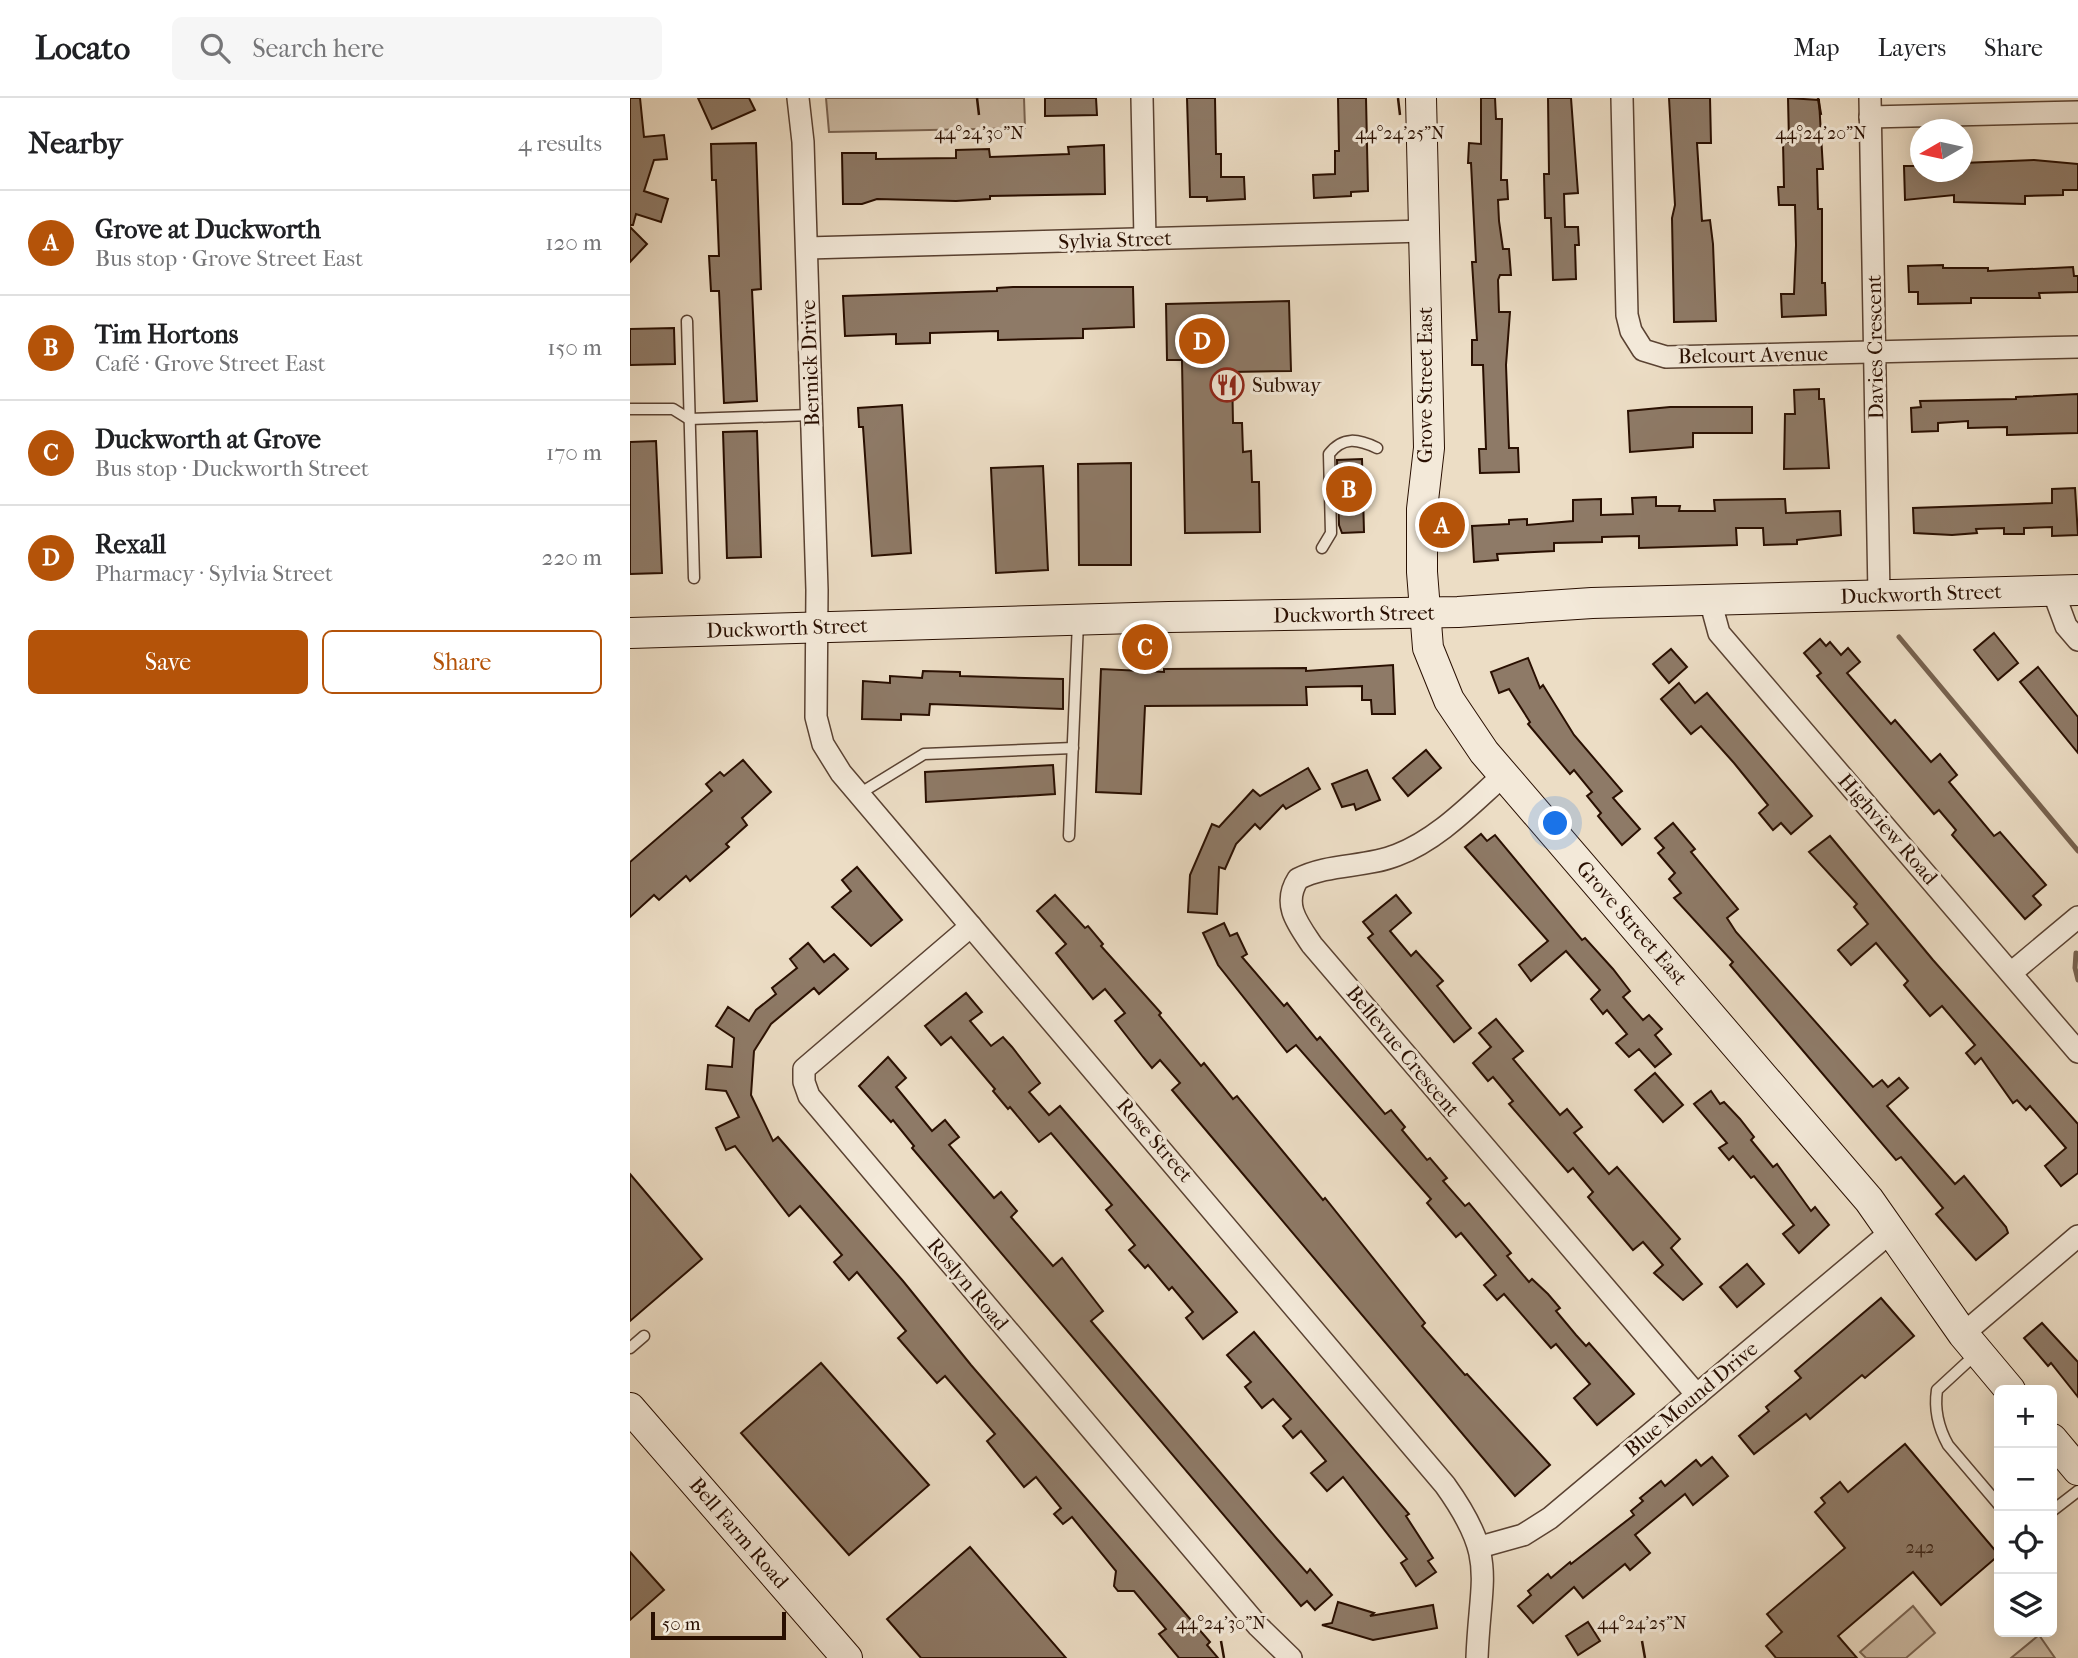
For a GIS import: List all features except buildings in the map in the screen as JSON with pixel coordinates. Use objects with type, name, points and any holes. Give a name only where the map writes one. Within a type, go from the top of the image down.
[{"type":"street","name":"Bernick Drive","points":[[798,98],[803,142],[807,248],[817,627]]},
{"type":"street","points":[[1142,98],[1145,239]]},
{"type":"street","name":"Grove Street East","points":[[1421,98],[1429,448],[1422,509],[1425,613],[1428,648],[1449,700],[1473,738],[1793,1108],[1892,1231],[1971,1343],[2006,1385]]},
{"type":"street","name":"Belcourt Avenue","points":[[1622,98],[1627,315],[1631,331],[1643,350],[1666,357],[2078,346]]},
{"type":"street","points":[[1870,107],[2078,112]]},
{"type":"street","name":"Davies Crescent","points":[[1870,107],[1879,595]]},
{"type":"street","name":"Sylvia Street","points":[[807,248],[1424,231]]},
{"type":"street","points":[[2065,590],[2066,626],[2078,640]]},
{"type":"street","name":"Duckworth Street","points":[[630,633],[1078,619],[1425,613],[1710,600],[2065,590]]},
{"type":"street","name":"Highview Road","points":[[1710,600],[1719,633],[2078,1052]]},
{"type":"street","name":"Rose Street","points":[[817,627],[819,729],[832,760],[1445,1485],[1470,1523],[1480,1546],[1484,1583],[1477,1658]]},
{"type":"street","name":"Bellevue Crescent","points":[[1505,774],[1435,835],[1416,847],[1374,862],[1326,869],[1298,879],[1289,902],[1293,916],[1312,945],[1697,1395]]},
{"type":"street","points":[[2011,973],[2078,918]]},
{"type":"street","name":"Roslyn Road","points":[[971,926],[804,1069],[804,1082],[809,1096],[1258,1626],[1291,1658]]},
{"type":"street","name":"Blue Mound Drive","points":[[1480,1546],[1511,1539],[1536,1528],[1892,1231]]},
{"type":"street","points":[[1971,1343],[2078,1236]]},
{"type":"street","name":"Bell Farm Road","points":[[630,1408],[847,1658]]},
{"type":"street","points":[[2057,1445],[2078,1470]]},
{"type":"lane","points":[[687,321],[694,578]]},
{"type":"lane","points":[[630,409],[673,408],[689,419],[812,415]]},
{"type":"lane","points":[[1322,548],[1331,533],[1329,454],[1336,445],[1346,440],[1360,441],[1377,447]]},
{"type":"lane","points":[[1069,836],[1078,619]]},
{"type":"lane","points":[[859,794],[924,754],[1073,748]]},
{"type":"lane","points":[[630,1348],[644,1336]]},
{"type":"lane","points":[[1971,1343],[1937,1390],[1935,1406],[1942,1434],[1948,1445],[1994,1499]]},
{"type":"lane","points":[[2057,1507],[2078,1491]]},
{"type":"shaded area","points":[[826,98],[1024,98],[1025,128],[829,132]]},
{"type":"shaded area","points":[[1913,1606],[1935,1633],[1906,1658],[1866,1658],[1860,1652]]},
{"type":"shaded area","points":[[2037,1637],[2040,1637],[2055,1658],[2011,1658]]},
{"type":"waterway","points":[[1899,637],[2078,851]]},
{"type":"waterway","points":[[2076,953],[2075,968],[2078,980]]},
{"type":"place","name":"Rexall","points":[[1202,341]]},
{"type":"place","name":"Subway","points":[[1227,385]]},
{"type":"place","name":"Tim Hortons","points":[[1349,489]]},
{"type":"place","name":"Grove at Duckworth","points":[[1442,525]]},
{"type":"place","name":"Duckworth at Grove","points":[[1145,647]]}]
